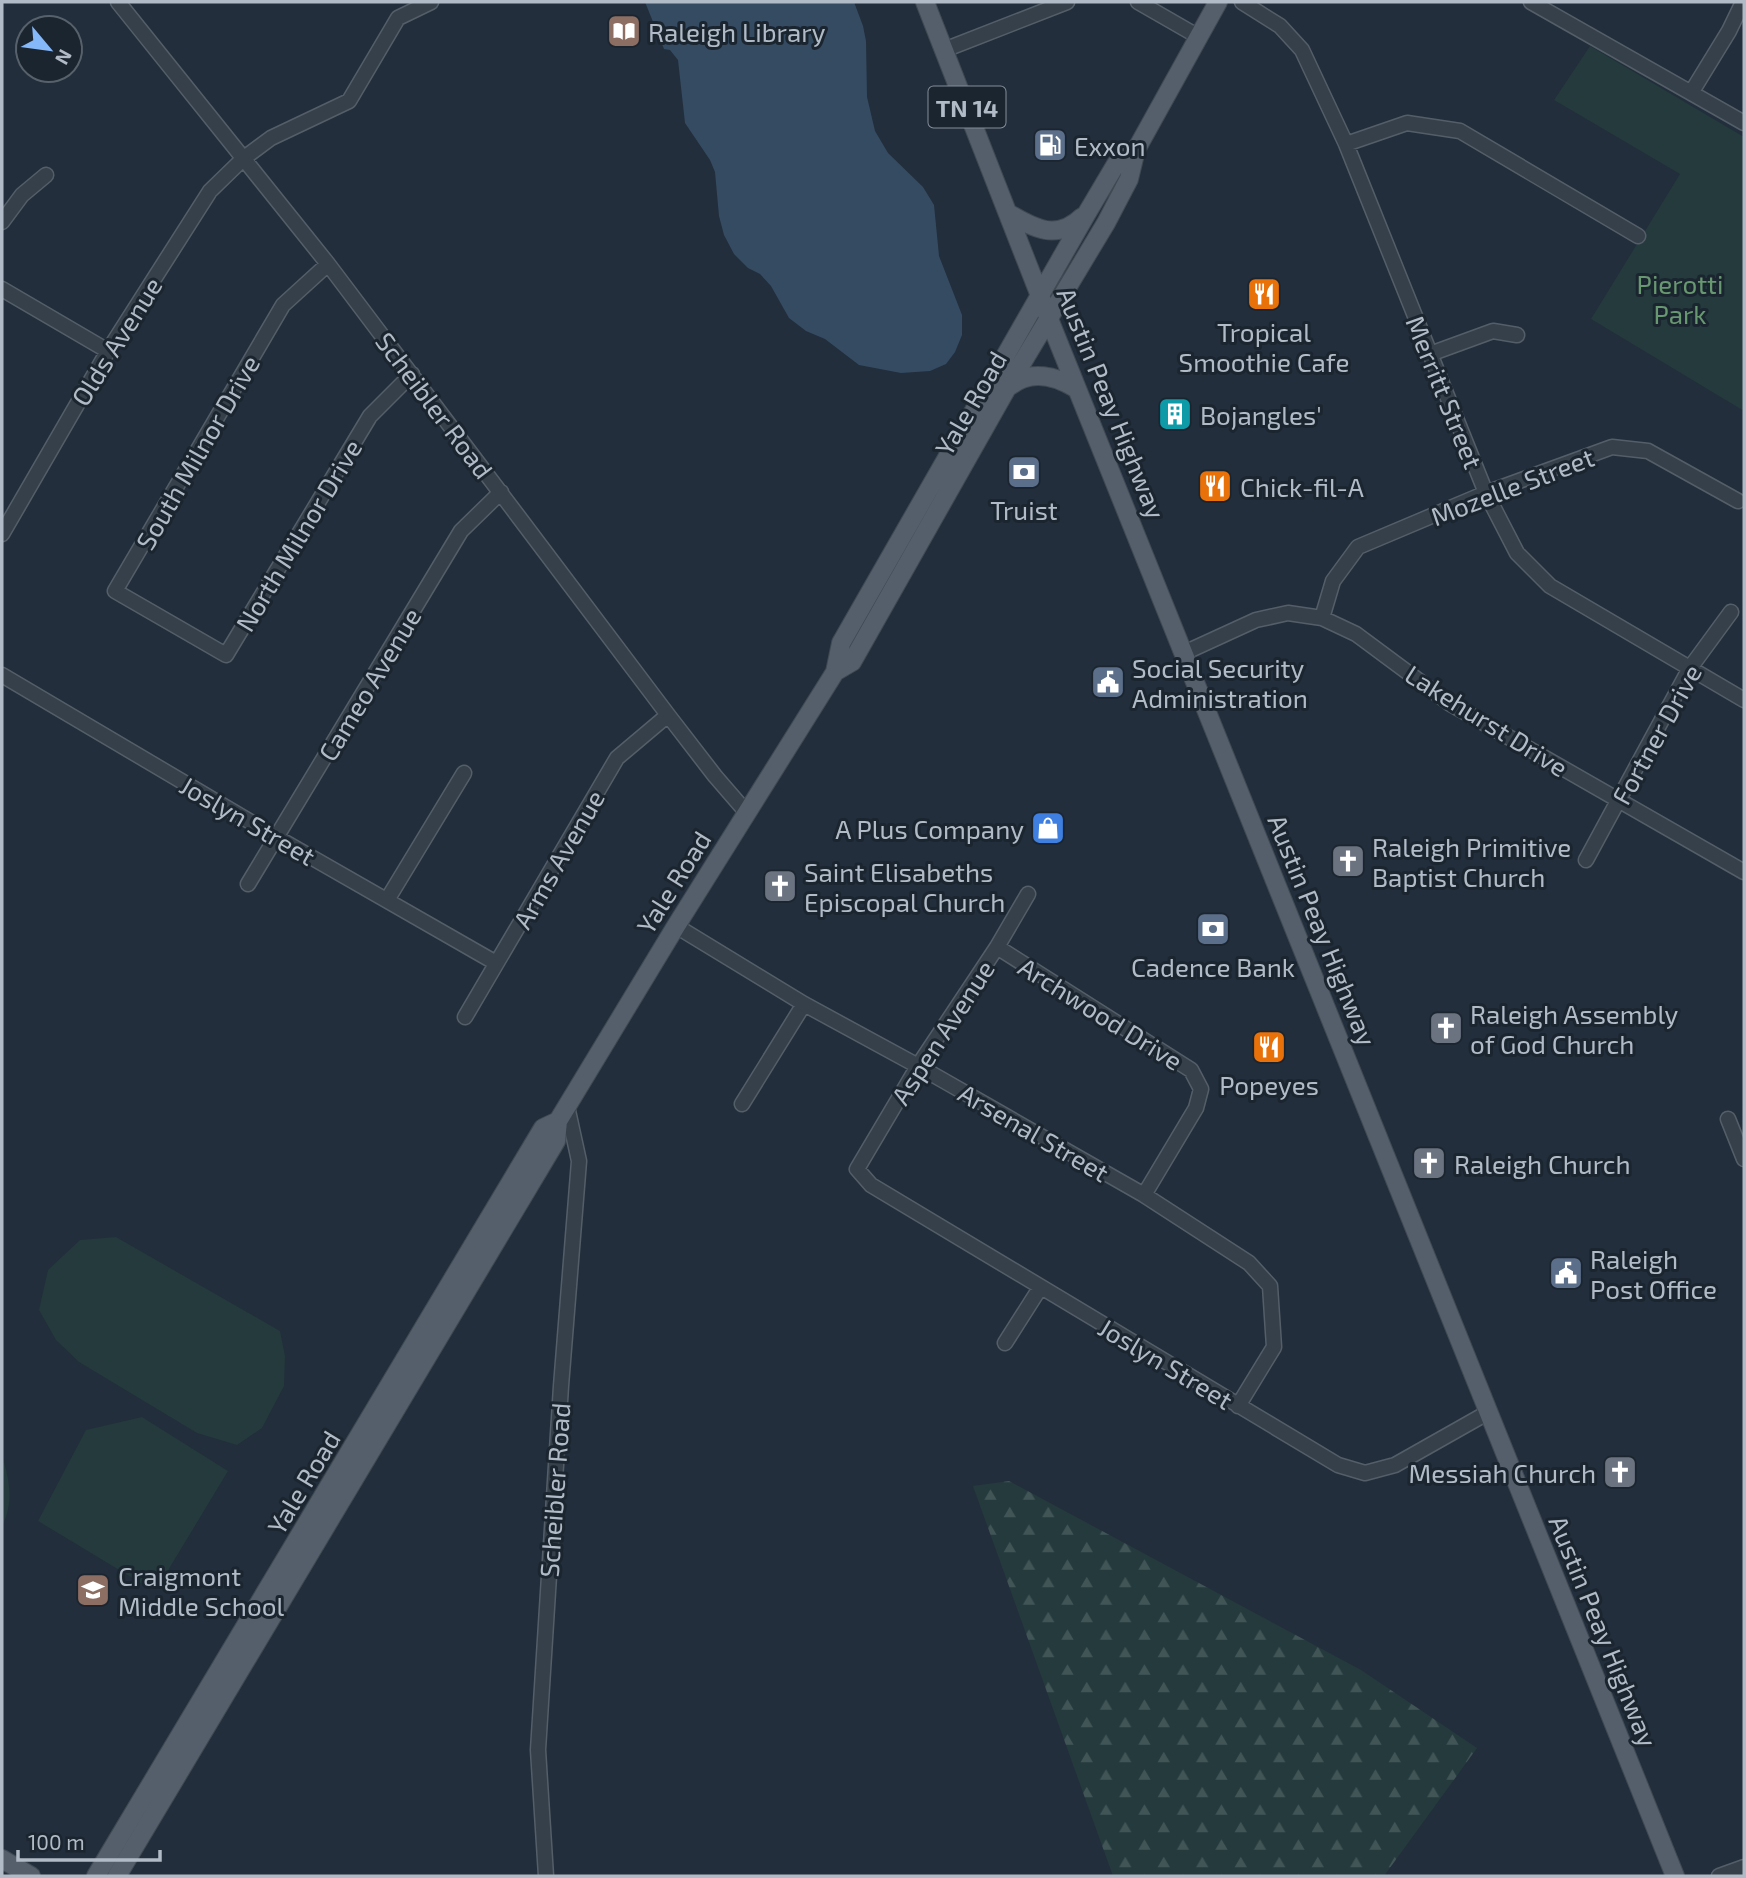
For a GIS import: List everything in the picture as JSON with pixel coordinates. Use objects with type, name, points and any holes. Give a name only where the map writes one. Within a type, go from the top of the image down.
[{"type":"main road","name":"Austin Peay Highway","points":[[925,2],[1077,389],[1675,1876]]},
{"type":"main road","name":"Yale Road","points":[[835,672],[852,662],[1049,319],[1129,179],[1136,150],[1218,2]]},
{"type":"main road","name":"Yale Road","points":[[96,1876],[536,1140],[544,1128],[562,1113],[835,672],[841,643],[909,520],[1116,164],[1136,150]]},
{"type":"main road","points":[[1008,213],[1030,225],[1053,231],[1065,230],[1087,213]]},
{"type":"main road","points":[[1007,388],[1020,378],[1034,375],[1065,382],[1077,389]]},
{"type":"main road","name":"Yale Road","points":[[117,1876],[556,1141],[562,1113]]},
{"type":"main road","points":[[2,1859],[31,1876]]},
{"type":"street","name":"Scheibler Road","points":[[118,2],[328,264],[668,715],[747,813]]},
{"type":"street","name":"Olds Avenue","points":[[2,534],[108,351],[210,191],[244,158],[271,138],[349,101],[398,18],[431,2]]},
{"type":"street","points":[[944,50],[1068,2]]},
{"type":"street","points":[[1138,2],[1199,37]]},
{"type":"street","name":"Merritt Street","points":[[1242,2],[1280,26],[1302,50],[1346,144],[1486,493],[1517,553],[1550,586],[1744,700]]},
{"type":"street","points":[[1691,93],[1729,31],[1743,2]]},
{"type":"street","points":[[1536,3],[1744,123]]},
{"type":"street","points":[[1346,144],[1407,123],[1460,131],[1638,236]]},
{"type":"street","points":[[2,222],[22,195],[46,175]]},
{"type":"street","name":"South Milnor Drive","points":[[176,626],[115,591],[283,306],[328,264]]},
{"type":"street","points":[[2,289],[108,351]]},
{"type":"street","points":[[1430,354],[1493,331],[1517,335]]},
{"type":"street","name":"North Milnor Drive","points":[[176,626],[226,655],[370,416],[412,374]]},
{"type":"street","name":"Mozelle Street","points":[[1322,618],[1333,581],[1359,547],[1486,493],[1612,447],[1648,451],[1738,500]]},
{"type":"street","name":"Cameo Avenue","points":[[248,884],[461,531],[501,492]]},
{"type":"street","name":"Fortner Drive","points":[[1586,860],[1690,668],[1731,612]]},
{"type":"street","name":"Lakehurst Drive","points":[[1184,653],[1256,620],[1288,614],[1322,618],[1356,634],[1449,703],[1744,872]]},
{"type":"street","name":"Joslyn Street","points":[[2,675],[496,963]]},
{"type":"street","name":"Arms Avenue","points":[[465,1017],[617,758],[668,715]]},
{"type":"street","points":[[387,900],[464,772]]},
{"type":"street","name":"Aspen Avenue","points":[[857,1169],[918,1066],[997,947],[1028,894]]},
{"type":"street","name":"Arsenal Street","points":[[676,926],[804,1004],[1144,1195],[1249,1263],[1270,1286],[1274,1347],[1238,1406]]},
{"type":"street","name":"Archwood Drive","points":[[997,947],[1191,1070],[1201,1089],[1196,1108],[1144,1195]]},
{"type":"street","points":[[742,1104],[804,1004]]},
{"type":"street","name":"Scheibler Road","points":[[546,1876],[538,1750],[561,1387],[579,1161],[562,1113]]},
{"type":"street","points":[[1728,1119],[1744,1159]]},
{"type":"street","name":"Joslyn Street","points":[[857,1169],[871,1185],[1338,1465],[1365,1473],[1395,1465],[1487,1413]]},
{"type":"street","points":[[1005,1343],[1040,1288]]},
{"type":"street","points":[[1719,1876],[1744,1867]]},
{"type":"green space","name":"Pierotti Park","points":[[1590,46],[1744,137],[1744,411],[1591,319],[1680,174],[1554,100]]},
{"type":"green space","points":[[116,1237],[280,1331],[285,1356],[284,1386],[262,1428],[237,1445],[197,1433],[79,1362],[56,1340],[39,1310],[48,1270],[80,1240]]},
{"type":"green space","points":[[142,1417],[228,1471],[158,1587],[149,1588],[38,1521],[86,1430]]},
{"type":"green space","points":[[2,1456],[10,1492],[2,1527]]},
{"type":"green space","points":[[1009,1481],[1361,1670],[1477,1748],[1384,1876],[1113,1876],[973,1486]]},
{"type":"water","points":[[645,2],[854,2],[866,41],[867,97],[875,131],[888,153],[923,187],[934,205],[939,256],[962,315],[962,335],[946,364],[930,371],[901,373],[859,365],[825,339],[806,331],[789,318],[771,286],[734,254],[724,235],[719,216],[715,172],[685,123],[678,60],[670,50],[664,49]]},
{"type":"place","name":"Raleigh Library","points":[[624,31]]},
{"type":"place","name":"Exxon","points":[[1050,145]]},
{"type":"place","name":"Tropical Smoothie Cafe","points":[[1264,294]]},
{"type":"place","name":"Bojangles'","points":[[1175,414]]},
{"type":"place","name":"Truist","points":[[1024,472]]},
{"type":"place","name":"Chick-fil-A","points":[[1215,486]]},
{"type":"place","name":"Social Security Administration","points":[[1108,682]]},
{"type":"place","name":"A Plus Company","points":[[1048,828]]},
{"type":"place","name":"Raleigh Primitive Baptist Church","points":[[1348,861]]},
{"type":"place","name":"Saint Elisabeths Episcopal Church","points":[[780,886]]},
{"type":"place","name":"Cadence Bank","points":[[1213,929]]},
{"type":"place","name":"Raleigh Assembly of God Church","points":[[1446,1028]]},
{"type":"place","name":"Popeyes","points":[[1269,1047]]},
{"type":"place","name":"Raleigh Church","points":[[1429,1163]]},
{"type":"place","name":"Raleigh Post Office","points":[[1566,1273]]},
{"type":"place","name":"Messiah Church","points":[[1620,1472]]},
{"type":"place","name":"Craigmont Middle School","points":[[93,1590]]}]
